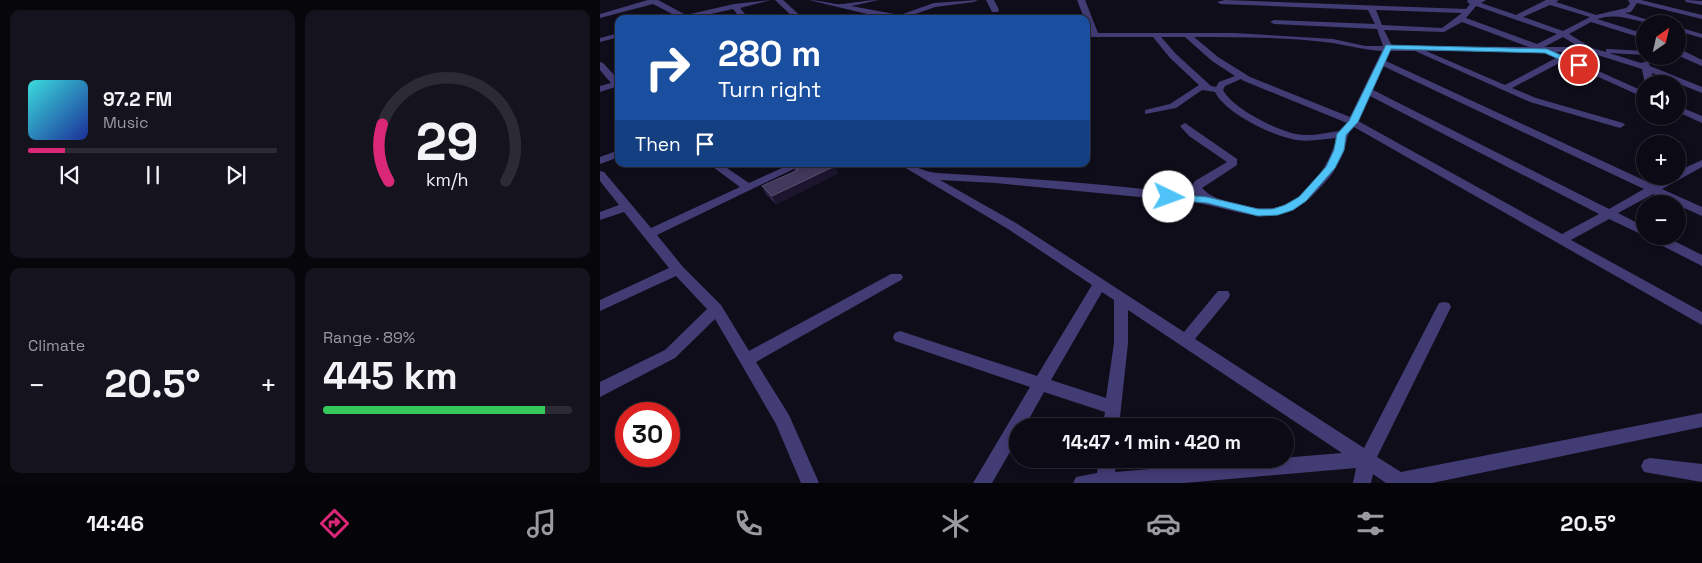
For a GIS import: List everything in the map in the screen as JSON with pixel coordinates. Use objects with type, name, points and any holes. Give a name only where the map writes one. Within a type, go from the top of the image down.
[{"type":"street","points":[[693,15],[739,3],[767,0]]},
{"type":"street","points":[[778,0],[795,15]]},
{"type":"street","points":[[813,0],[884,15]]},
{"type":"street","points":[[840,6],[875,0]]},
{"type":"street","points":[[907,15],[940,2],[974,0]]},
{"type":"street","points":[[990,0],[995,10]]},
{"type":"street","points":[[1082,0],[1086,15]]},
{"type":"street","points":[[1542,49],[1564,34],[1594,19],[1628,10],[1633,6],[1633,0],[1702,17]]},
{"type":"street","points":[[1689,0],[1702,3]]},
{"type":"street","points":[[600,16],[654,1],[676,15]]},
{"type":"street","points":[[1274,22],[1444,30],[1470,11],[1475,1],[1564,34],[1589,50],[1699,86]]},
{"type":"street","points":[[1517,18],[1552,1],[1636,34]]},
{"type":"street","points":[[1221,2],[1340,3],[1371,7],[1470,11]]},
{"type":"street","points":[[739,3],[744,15]]},
{"type":"street","points":[[1371,7],[1388,47]]},
{"type":"street","points":[[1617,12],[1636,18]]},
{"type":"street","points":[[1461,19],[1542,49],[1636,91]]},
{"type":"street","points":[[1686,31],[1702,36]]},
{"type":"street","points":[[1091,35],[1234,35],[1333,41],[1358,47],[1636,52]]},
{"type":"street","points":[[600,40],[615,36]]},
{"type":"street","points":[[1156,36],[1173,56],[1207,87],[1218,90]]},
{"type":"street","points":[[1188,36],[1215,59],[1242,76],[1353,122],[1702,319]]},
{"type":"street","points":[[926,176],[996,180],[1207,200],[1258,213],[1274,212],[1289,208],[1303,199],[1328,172],[1339,150],[1342,134],[1353,122],[1388,47]]},
{"type":"street","points":[[1412,48],[1533,100],[1620,125]]},
{"type":"street","points":[[1686,54],[1702,55]]},
{"type":"street","points":[[1686,56],[1702,63]]},
{"type":"street","points":[[1505,88],[1563,58]]},
{"type":"street","points":[[1381,62],[1702,212]]},
{"type":"street","points":[[600,65],[615,81]]},
{"type":"street","points":[[1645,67],[1647,75]]},
{"type":"street","points":[[1242,76],[1218,86],[1218,94],[1231,106],[1282,133],[1294,137],[1310,138],[1342,134]]},
{"type":"street","points":[[600,89],[615,85]]},
{"type":"street","points":[[1148,112],[1173,106],[1195,90],[1207,87]]},
{"type":"street","points":[[1368,91],[1636,228]]},
{"type":"street","points":[[1686,113],[1702,120]]},
{"type":"street","points":[[1185,126],[1193,134],[1232,159],[1233,163],[1199,183],[1196,188],[1207,200]]},
{"type":"street","points":[[600,161],[615,155]]},
{"type":"street","points":[[1686,171],[1702,163]]},
{"type":"street","points":[[721,167],[748,188]]},
{"type":"street","points":[[649,234],[793,167]]},
{"type":"street","points":[[910,167],[1012,226],[1100,286],[1401,482],[1702,420]]},
{"type":"street","points":[[600,174],[678,270],[716,309],[783,420],[810,483]]},
{"type":"street","points":[[1561,240],[1657,185]]},
{"type":"street","points":[[600,216],[626,207]]},
{"type":"street","points":[[1671,245],[1702,261]]},
{"type":"street","points":[[600,306],[678,270]]},
{"type":"street","points":[[747,360],[896,277]]},
{"type":"street","points":[[982,483],[1100,286]]},
{"type":"street","points":[[1185,341],[1223,295]]},
{"type":"street","points":[[1113,418],[1121,343],[1121,299]]},
{"type":"street","points":[[1362,483],[1367,459],[1444,307]]},
{"type":"street","points":[[600,390],[670,354],[716,309]]},
{"type":"street","points":[[900,337],[1114,408]]},
{"type":"street","points":[[1082,483],[1367,459]]},
{"type":"street","points":[[1650,466],[1702,473]]},
{"type":"street","points":[[1106,481],[1107,468]]},
{"type":"building","points":[[794,167],[833,167],[772,196],[762,186],[798,170]]},
{"type":"route","points":[[1169,197],[1207,200],[1258,213],[1274,212],[1289,208],[1303,199],[1328,172],[1339,150],[1342,134],[1353,122],[1388,47],[1547,51],[1579,65]]}]
